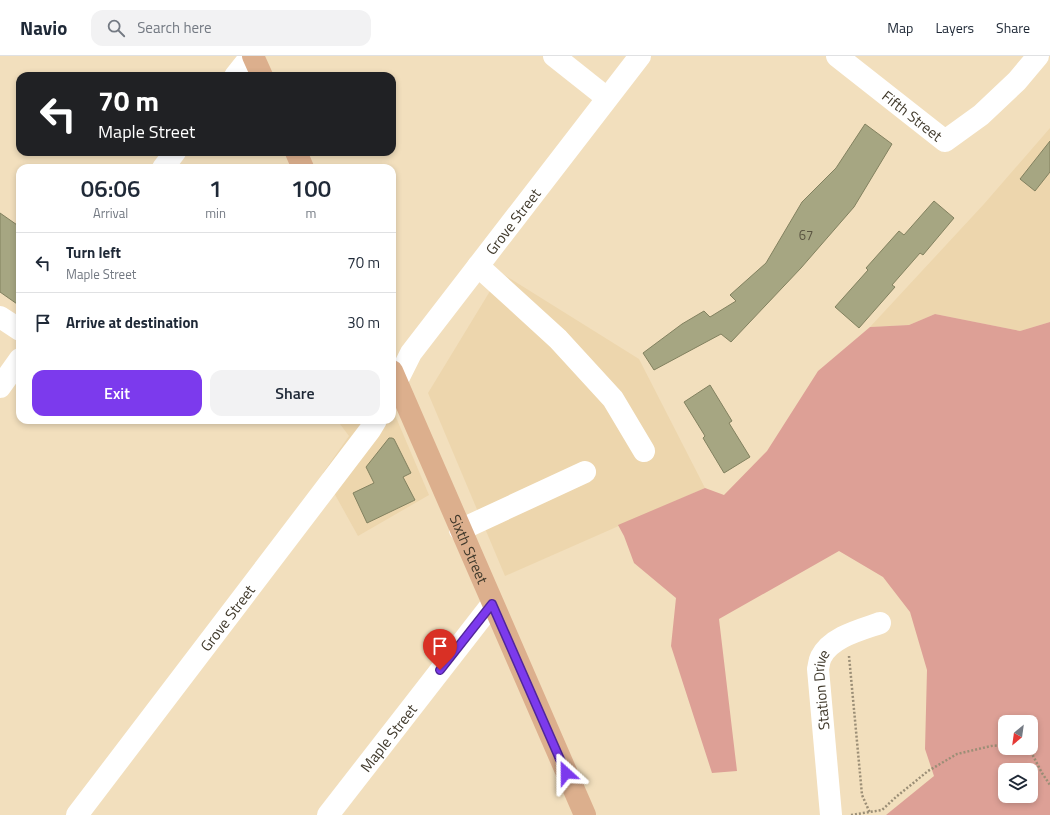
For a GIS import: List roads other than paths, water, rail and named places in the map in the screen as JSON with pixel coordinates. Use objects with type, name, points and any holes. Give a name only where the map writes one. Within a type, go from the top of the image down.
[{"type":"main road","points":[[252,56],[260,72]]},
{"type":"main road","name":"Sixth Street","points":[[396,386],[584,815]]},
{"type":"street","points":[[238,72],[252,56]]},
{"type":"street","points":[[554,56],[608,98]]},
{"type":"street","name":"Grove Street","points":[[396,379],[411,353],[640,56]]},
{"type":"street","name":"Fifth Street","points":[[837,56],[945,141],[981,115],[1017,81],[1038,56]]},
{"type":"street","points":[[478,266],[558,339],[613,399],[644,451]]},
{"type":"street","points":[[0,317],[16,327]]},
{"type":"street","points":[[0,387],[16,364]]},
{"type":"street","name":"Grove Street","points":[[77,815],[374,424]]},
{"type":"street","points":[[460,530],[585,472]]},
{"type":"street","name":"Maple Street","points":[[328,815],[492,604]]},
{"type":"street","name":"Station Drive","points":[[832,815],[818,669],[821,657],[830,646],[844,636],[880,624]]}]
